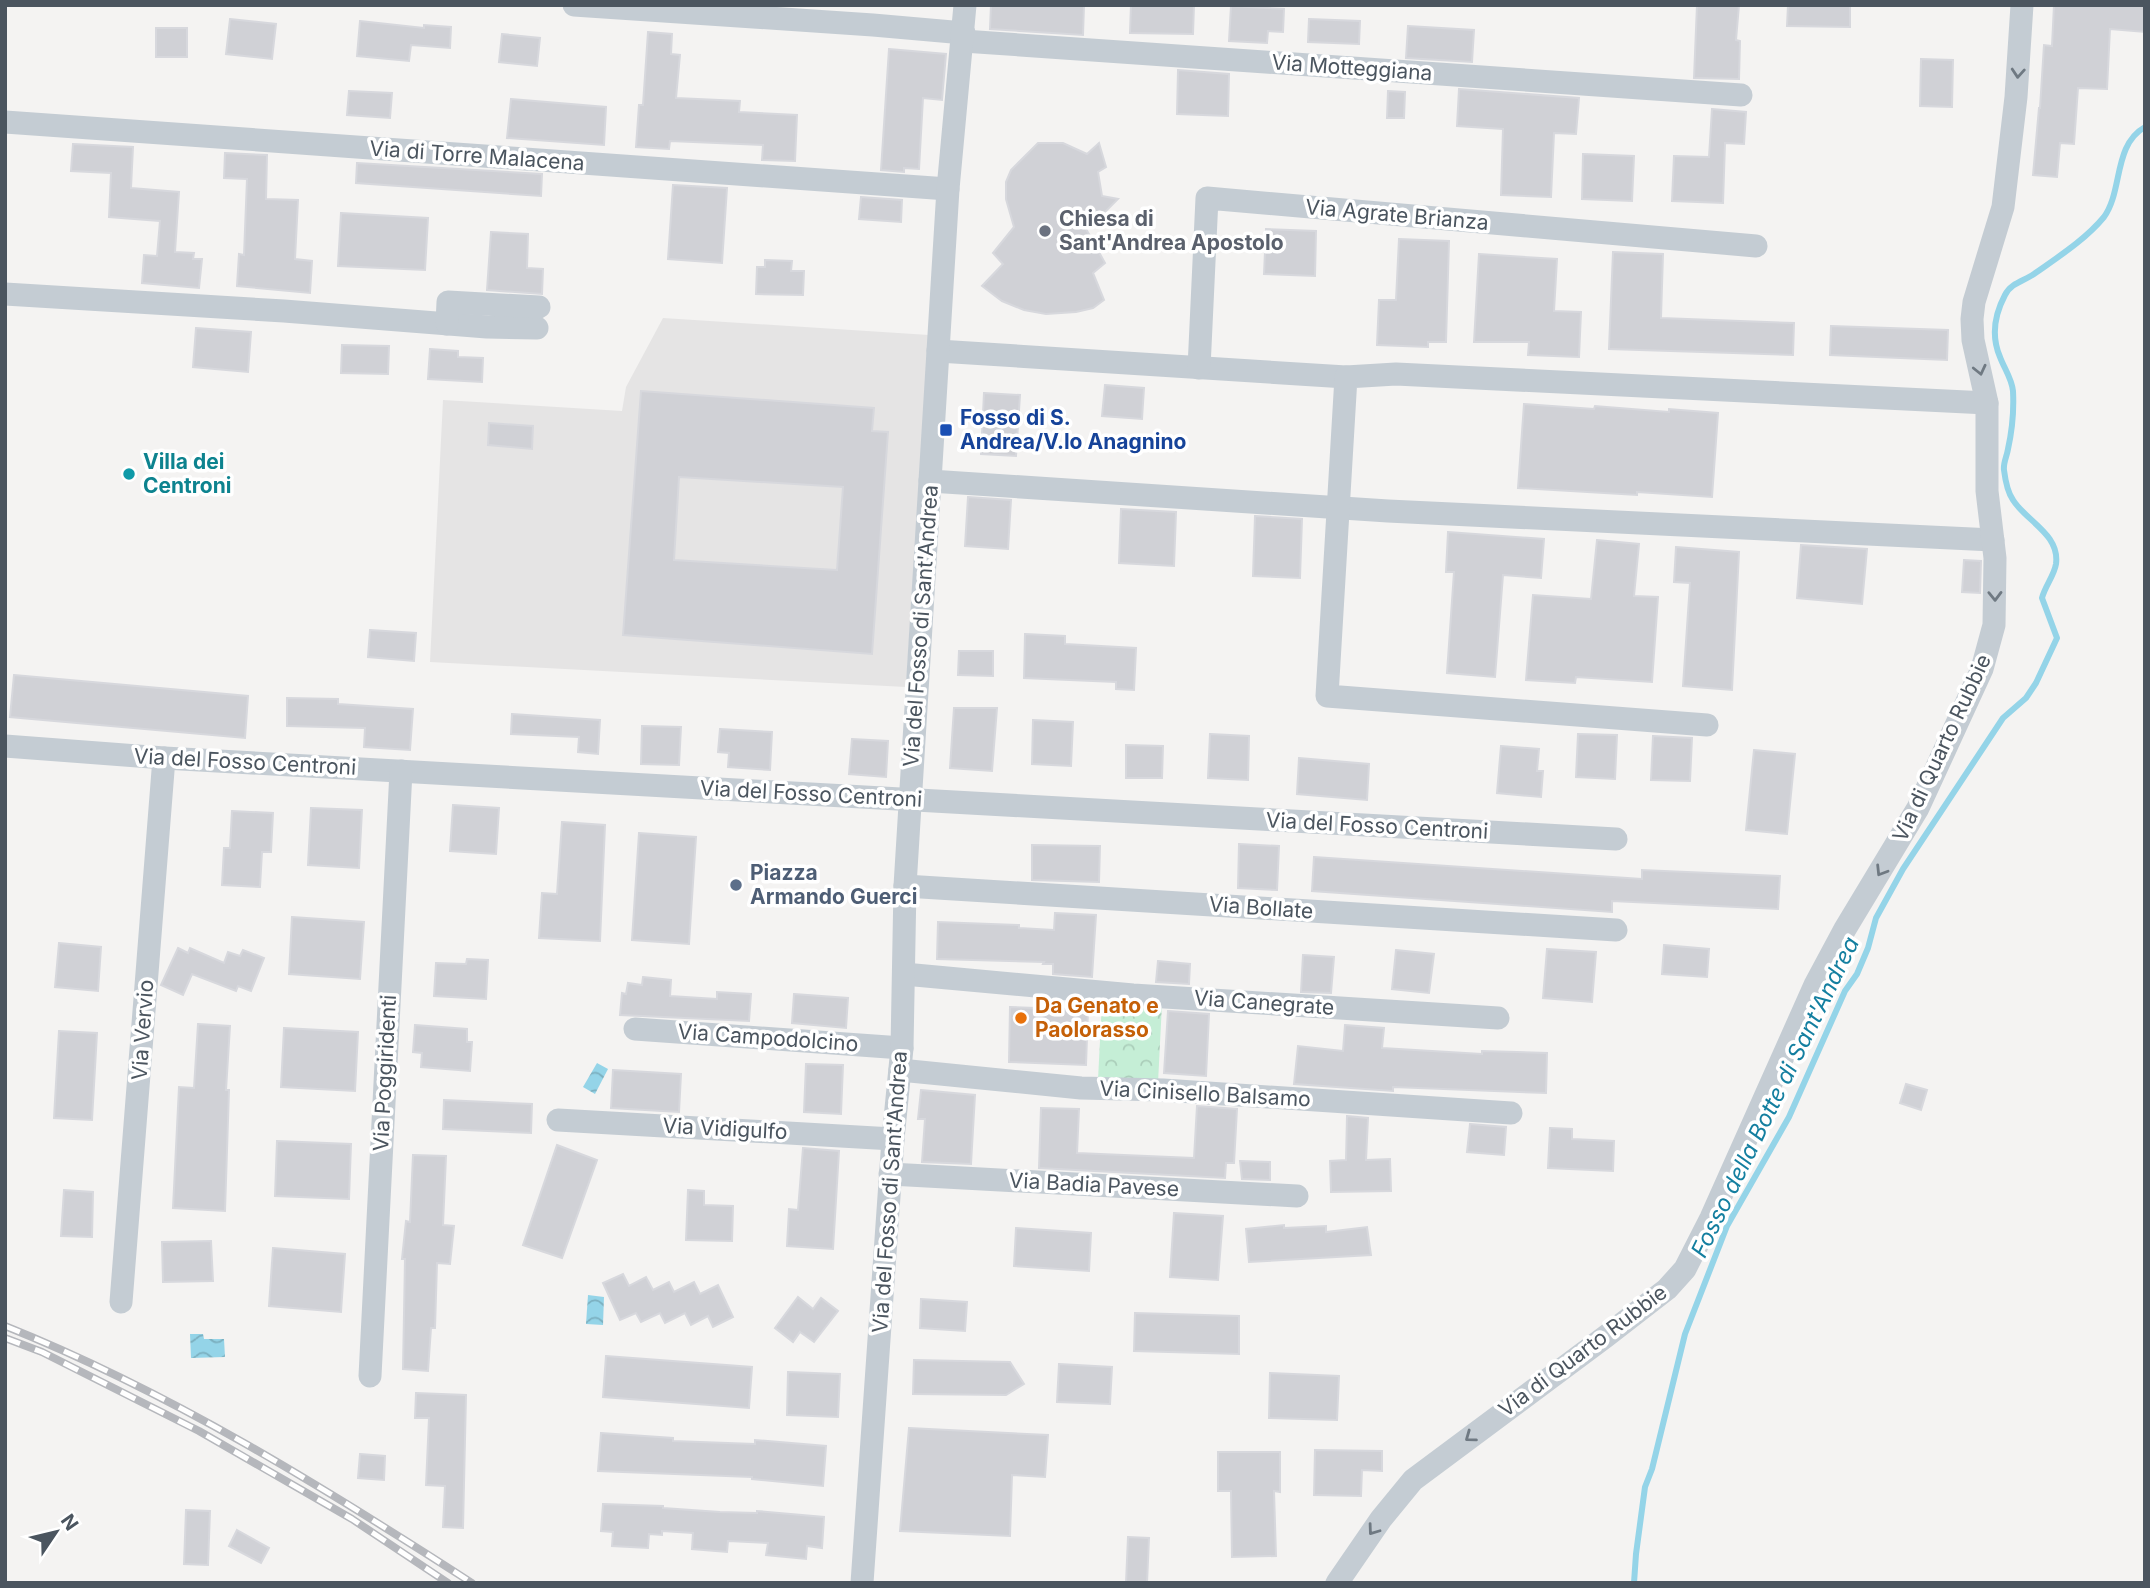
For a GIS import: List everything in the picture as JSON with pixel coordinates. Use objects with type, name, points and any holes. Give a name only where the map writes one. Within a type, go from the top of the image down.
[{"type":"street","name":"Via Motteggiana","points":[[574,5],[873,25],[963,37],[1741,95]]},
{"type":"street","name":"Via del Fosso di Sant'Andrea","points":[[862,1583],[890,1174],[901,1059],[905,886],[948,189],[965,5]]},
{"type":"street","name":"Via di Quarto Rubbie","points":[[1337,1583],[1385,1512],[1413,1480],[1641,1310],[1675,1282],[1689,1263],[1815,985],[1855,911],[1918,808],[1982,668],[1994,625],[1993,540],[1987,491],[1987,403],[1973,340],[1972,319],[1974,302],[2003,207],[2016,97],[2021,5]]},
{"type":"street","name":"Via di Torre Malacena","points":[[5,122],[948,189]]},
{"type":"street","name":"Via Agrate Brianza","points":[[1199,368],[1207,198],[1756,246]]},
{"type":"street","points":[[5,294],[447,324],[538,317]]},
{"type":"street","points":[[938,351],[1346,377],[1396,374],[1987,403]]},
{"type":"street","points":[[1346,377],[1327,696],[1707,725]]},
{"type":"street","points":[[930,481],[1338,508],[1993,540]]},
{"type":"street","name":"Via del Fosso Centroni","points":[[5,746],[164,758],[1616,839]]},
{"type":"street","name":"Via Vervio","points":[[121,1302],[164,758]]},
{"type":"street","name":"Via Poggiridenti","points":[[370,1376],[401,771]]},
{"type":"street","name":"Via Bollate","points":[[905,886],[1616,930]]},
{"type":"street","name":"Via Canegrate","points":[[904,974],[1133,995],[1499,1018]]},
{"type":"street","name":"Via Campodolcino","points":[[635,1028],[901,1059]]},
{"type":"street","name":"Via Cinisello Balsamo","points":[[901,1059],[1082,1088],[1163,1090],[1511,1113]]},
{"type":"street","name":"Via Vidigulfo","points":[[558,1120],[893,1139]]},
{"type":"street","name":"Via Badia Pavese","points":[[890,1174],[1297,1196]]},
{"type":"shaded area","points":[[663,318],[929,335],[906,687],[430,662],[443,400],[622,411],[626,387]]},
{"type":"green space","points":[[1102,1001],[1162,1004],[1158,1083],[1098,1080]]},
{"type":"water","points":[[597,1063],[608,1069],[595,1094],[583,1087]]},
{"type":"water","points":[[588,1295],[604,1297],[603,1325],[586,1324]]},
{"type":"water","points":[[190,1334],[203,1334],[204,1339],[224,1339],[225,1357],[191,1358]]},
{"type":"building","points":[[991,5],[1084,5],[1083,35],[990,29]]},
{"type":"building","points":[[1131,5],[1194,5],[1193,34],[1130,33]]},
{"type":"building","points":[[1697,5],[1739,5],[1736,40],[1740,41],[1739,79],[1694,78]]},
{"type":"building","points":[[1788,5],[1850,5],[1850,27],[1787,26]]},
{"type":"building","points":[[2054,5],[2145,5],[2145,32],[2110,29],[2107,89],[2078,88],[2074,144],[2060,143],[2057,177],[2033,175],[2044,45],[2052,46]]},
{"type":"building","points":[[1231,6],[1284,9],[1283,32],[1268,31],[1267,43],[1229,41]]},
{"type":"building","points":[[230,19],[276,24],[272,59],[226,54]]},
{"type":"building","points":[[1309,19],[1360,21],[1359,44],[1308,42]]},
{"type":"building","points":[[360,21],[424,28],[424,25],[451,27],[450,48],[411,45],[409,61],[357,56]]},
{"type":"building","points":[[1408,26],[1474,30],[1472,62],[1406,58]]},
{"type":"building","points":[[156,28],[187,28],[187,57],[156,57]]},
{"type":"building","points":[[648,32],[672,34],[671,54],[680,55],[676,98],[740,101],[739,112],[797,115],[795,161],[762,160],[763,145],[670,141],[669,149],[636,147],[639,105],[643,105]]},
{"type":"building","points":[[502,34],[540,38],[537,66],[499,62]]},
{"type":"building","points":[[889,49],[946,54],[942,100],[923,98],[919,169],[904,168],[904,172],[881,170]]},
{"type":"building","points":[[1921,59],[1953,60],[1952,107],[1920,106]]},
{"type":"building","points":[[1178,70],[1229,74],[1228,116],[1177,114]]},
{"type":"building","points":[[1459,89],[1579,98],[1576,134],[1554,133],[1551,197],[1501,195],[1503,129],[1457,126]]},
{"type":"building","points":[[349,91],[392,93],[390,118],[347,115]]},
{"type":"building","points":[[1388,91],[1405,92],[1404,118],[1387,118]]},
{"type":"building","points":[[511,99],[606,107],[604,145],[507,138]]},
{"type":"building","points":[[1712,109],[1746,112],[1744,144],[1725,143],[1723,203],[1672,201],[1674,156],[1709,157]]},
{"type":"building","name":"Chiesa di Sant'Andrea Apostolo","points":[[1038,143],[1063,143],[1087,154],[1099,143],[1106,167],[1098,172],[1102,196],[1118,199],[1085,227],[1105,263],[1093,273],[1104,300],[1093,308],[1046,314],[1024,310],[1002,301],[982,286],[1003,264],[993,253],[1014,227],[1006,199],[1006,182],[1011,170]]},
{"type":"building","points":[[73,144],[133,147],[131,188],[179,192],[175,252],[194,253],[193,259],[202,259],[199,288],[142,283],[144,255],[157,256],[160,221],[109,217],[111,173],[71,171]]},
{"type":"building","points":[[225,153],[267,155],[266,199],[298,200],[295,259],[312,261],[310,293],[237,286],[239,254],[244,255],[247,179],[224,178]]},
{"type":"building","points":[[1583,154],[1634,156],[1632,201],[1582,199]]},
{"type":"building","points":[[357,163],[542,174],[541,196],[356,183]]},
{"type":"building","points":[[673,185],[727,188],[722,263],[668,259]]},
{"type":"building","points":[[861,197],[902,200],[901,222],[859,219]]},
{"type":"building","points":[[341,213],[428,218],[425,270],[338,266]]},
{"type":"building","points":[[1266,229],[1316,231],[1315,276],[1264,274]]},
{"type":"building","points":[[491,232],[528,234],[527,268],[543,269],[542,294],[487,290]]},
{"type":"building","points":[[1399,239],[1449,241],[1446,342],[1428,342],[1428,347],[1377,345],[1379,300],[1396,300]]},
{"type":"building","points":[[1613,252],[1663,254],[1661,318],[1794,323],[1793,355],[1609,349]]},
{"type":"building","points":[[1479,254],[1557,259],[1554,311],[1581,312],[1579,357],[1528,355],[1529,342],[1474,342]]},
{"type":"building","points":[[765,260],[792,261],[791,271],[804,271],[803,295],[756,294],[757,267],[765,267]]},
{"type":"building","points":[[1831,326],[1948,330],[1947,360],[1830,355]]},
{"type":"building","points":[[196,328],[251,332],[248,372],[193,367]]},
{"type":"building","points":[[342,345],[389,346],[388,374],[341,373]]},
{"type":"building","points":[[430,349],[458,351],[458,357],[483,358],[482,382],[428,379]]},
{"type":"building","points":[[1105,385],[1144,388],[1142,419],[1102,416]]},
{"type":"building","points":[[641,391],[874,408],[872,431],[888,432],[872,654],[623,635]],"holes":[[[679,477],[843,487],[837,570],[674,560]]]},
{"type":"building","points":[[984,393],[1020,395],[1016,456],[981,454]]},
{"type":"building","points":[[1524,404],[1718,413],[1712,497],[1518,488]]},
{"type":"building","points":[[489,423],[533,426],[532,449],[488,445]]},
{"type":"building","points":[[968,497],[1011,500],[1008,549],[965,546]]},
{"type":"building","points":[[1121,509],[1176,512],[1174,566],[1119,563]]},
{"type":"building","points":[[1255,516],[1302,519],[1300,578],[1253,576]]},
{"type":"building","points":[[1448,532],[1544,539],[1541,578],[1503,575],[1495,677],[1447,673],[1454,572],[1446,572]]},
{"type":"building","points":[[1597,540],[1639,544],[1634,596],[1658,597],[1652,682],[1576,677],[1575,683],[1526,680],[1533,595],[1591,599]]},
{"type":"building","points":[[1801,545],[1867,549],[1862,604],[1797,598]]},
{"type":"building","points":[[1676,547],[1739,552],[1732,690],[1683,686],[1690,583],[1674,582]]},
{"type":"building","points":[[1964,560],[1981,561],[1980,593],[1962,592]]},
{"type":"building","points":[[370,630],[416,633],[414,661],[368,657]]},
{"type":"building","points":[[1025,634],[1065,636],[1065,644],[1136,648],[1134,690],[1116,689],[1116,682],[1024,678]]},
{"type":"building","points":[[959,651],[993,651],[993,676],[958,675]]},
{"type":"building","points":[[14,675],[248,696],[245,738],[10,717]]},
{"type":"building","points":[[287,698],[338,699],[338,704],[413,709],[410,750],[364,747],[365,728],[287,726]]},
{"type":"building","points":[[954,708],[997,708],[992,771],[950,768]]},
{"type":"building","points":[[512,714],[600,720],[598,754],[578,752],[579,737],[511,734]]},
{"type":"building","points":[[1033,720],[1073,722],[1071,766],[1032,764]]},
{"type":"building","points":[[642,726],[681,727],[679,765],[641,764]]},
{"type":"building","points":[[720,729],[772,732],[770,770],[728,767],[729,753],[718,752]]},
{"type":"building","points":[[1210,734],[1249,736],[1248,780],[1208,778]]},
{"type":"building","points":[[1578,734],[1617,735],[1615,779],[1576,777]]},
{"type":"building","points":[[1653,736],[1692,738],[1690,781],[1651,780]]},
{"type":"building","points":[[852,739],[888,741],[886,777],[849,774]]},
{"type":"building","points":[[1126,745],[1163,746],[1162,778],[1126,778]]},
{"type":"building","points":[[1501,746],[1539,749],[1537,771],[1543,771],[1541,797],[1497,793]]},
{"type":"building","points":[[1754,750],[1795,754],[1787,834],[1746,830]]},
{"type":"building","points":[[1299,758],[1369,764],[1367,800],[1297,794]]},
{"type":"building","points":[[453,805],[499,808],[496,854],[450,851]]},
{"type":"building","points":[[311,808],[362,810],[359,868],[308,865]]},
{"type":"building","points":[[232,811],[273,813],[271,852],[262,852],[260,887],[222,885],[224,848],[230,848]]},
{"type":"building","points":[[562,822],[605,825],[600,941],[539,938],[542,893],[557,894]]},
{"type":"building","points":[[639,833],[696,837],[689,944],[632,940]]},
{"type":"building","points":[[1239,844],[1279,846],[1277,890],[1238,888]]},
{"type":"building","points":[[1032,845],[1100,846],[1099,882],[1032,880]]},
{"type":"building","points":[[1314,857],[1642,879],[1642,870],[1780,876],[1778,909],[1612,901],[1612,912],[1312,891]]},
{"type":"building","points":[[1055,913],[1096,915],[1092,977],[1053,974],[1053,964],[1043,964],[1044,962],[937,959],[938,922],[1019,925],[1019,928],[1054,930]]},
{"type":"building","points":[[292,917],[364,922],[360,979],[289,974]]},
{"type":"building","points":[[59,943],[101,947],[98,991],[55,987]]},
{"type":"building","points":[[1664,945],[1709,949],[1707,977],[1662,974]]},
{"type":"building","points":[[178,948],[188,953],[190,948],[224,963],[228,952],[240,956],[243,950],[264,958],[251,991],[238,986],[236,991],[192,974],[183,995],[161,985]]},
{"type":"building","points":[[1547,949],[1596,952],[1592,1002],[1543,998]]},
{"type":"building","points":[[1396,950],[1434,954],[1429,993],[1392,989]]},
{"type":"building","points":[[1303,955],[1334,957],[1331,993],[1301,992]]},
{"type":"building","points":[[467,959],[488,960],[486,999],[434,996],[436,963],[466,964]]},
{"type":"building","points":[[1158,961],[1190,964],[1189,984],[1156,982]]},
{"type":"building","points":[[643,977],[671,980],[670,996],[717,999],[717,992],[751,994],[749,1021],[620,1015],[622,993],[626,994],[628,983],[642,985]]},
{"type":"building","points":[[794,994],[848,998],[846,1028],[792,1023]]},
{"type":"building","points":[[1010,1007],[1088,1010],[1086,1065],[1009,1062]]},
{"type":"building","points":[[1168,1011],[1209,1014],[1206,1076],[1164,1073]]},
{"type":"building","points":[[198,1024],[230,1026],[226,1090],[229,1090],[225,1211],[173,1208],[179,1087],[194,1088]]},
{"type":"building","points":[[415,1025],[467,1029],[467,1042],[472,1042],[470,1071],[421,1067],[422,1053],[413,1052]]},
{"type":"building","points":[[1345,1025],[1384,1028],[1382,1048],[1482,1054],[1482,1051],[1547,1053],[1546,1093],[1393,1087],[1393,1091],[1294,1084],[1298,1046],[1343,1051]]},
{"type":"building","points":[[284,1028],[358,1032],[355,1091],[281,1087]]},
{"type":"building","points":[[59,1031],[97,1033],[92,1120],[54,1118]]},
{"type":"building","points":[[806,1064],[843,1065],[841,1114],[804,1112]]},
{"type":"building","points":[[613,1070],[681,1074],[679,1112],[611,1108]]},
{"type":"building","points":[[1906,1084],[1927,1090],[1921,1110],[1900,1103]]},
{"type":"building","points":[[921,1090],[975,1095],[971,1164],[922,1162],[925,1119],[918,1119]]},
{"type":"building","points":[[444,1100],[532,1104],[531,1133],[443,1129]]},
{"type":"building","points":[[1197,1106],[1237,1109],[1234,1163],[1226,1163],[1225,1178],[1039,1168],[1041,1108],[1079,1109],[1077,1153],[1194,1158]]},
{"type":"building","points":[[1347,1116],[1368,1118],[1366,1160],[1390,1159],[1391,1191],[1331,1192],[1330,1161],[1346,1160]]},
{"type":"building","points":[[1470,1124],[1506,1127],[1504,1155],[1467,1152]]},
{"type":"building","points":[[1550,1128],[1572,1129],[1572,1139],[1614,1141],[1613,1171],[1548,1168]]},
{"type":"building","points":[[277,1141],[351,1144],[349,1199],[275,1196]]},
{"type":"building","points":[[557,1145],[597,1160],[562,1258],[523,1245]]},
{"type":"building","points":[[803,1148],[839,1151],[833,1249],[787,1246],[789,1209],[798,1210]]},
{"type":"building","points":[[413,1155],[446,1156],[443,1225],[454,1226],[450,1264],[437,1263],[435,1328],[431,1328],[428,1371],[403,1369],[405,1259],[402,1259],[406,1221],[410,1222]]},
{"type":"building","points":[[1240,1161],[1270,1162],[1270,1180],[1242,1179]]},
{"type":"building","points":[[64,1190],[93,1192],[92,1237],[61,1236]]},
{"type":"building","points":[[688,1190],[704,1191],[704,1205],[733,1206],[732,1241],[686,1240]]},
{"type":"building","points":[[1174,1213],[1223,1216],[1218,1280],[1170,1277]]},
{"type":"building","points":[[1284,1225],[1284,1228],[1326,1226],[1326,1232],[1367,1227],[1371,1255],[1249,1262],[1246,1229]]},
{"type":"building","points":[[1016,1228],[1091,1233],[1089,1271],[1014,1266]]},
{"type":"building","points":[[211,1241],[213,1281],[163,1282],[162,1242]]},
{"type":"building","points":[[273,1248],[345,1254],[341,1312],[269,1306]]},
{"type":"building","points":[[623,1274],[629,1286],[646,1277],[653,1290],[669,1282],[674,1292],[694,1282],[700,1294],[718,1285],[733,1317],[713,1327],[708,1316],[691,1325],[685,1313],[665,1323],[660,1313],[641,1322],[636,1313],[620,1320],[603,1283]]},
{"type":"building","points":[[798,1297],[813,1309],[821,1298],[838,1311],[814,1342],[800,1332],[793,1342],[775,1328]]},
{"type":"building","points":[[921,1299],[967,1302],[965,1331],[920,1328]]},
{"type":"building","points":[[1135,1313],[1239,1316],[1239,1354],[1134,1351]]},
{"type":"building","points":[[606,1356],[752,1367],[749,1408],[603,1397]]},
{"type":"building","points":[[914,1360],[1010,1362],[1024,1384],[1006,1395],[913,1394]]},
{"type":"building","points":[[1059,1364],[1112,1367],[1110,1404],[1057,1402]]},
{"type":"building","points":[[788,1372],[840,1374],[838,1417],[787,1415]]},
{"type":"building","points":[[1270,1373],[1339,1376],[1337,1420],[1269,1418]]},
{"type":"building","points":[[416,1393],[466,1395],[463,1528],[443,1527],[445,1486],[426,1485],[429,1418],[415,1418]]},
{"type":"building","points":[[909,1428],[1048,1435],[1045,1477],[1012,1475],[1010,1536],[900,1531]]},
{"type":"building","points":[[601,1433],[673,1438],[673,1441],[755,1444],[755,1440],[826,1446],[823,1486],[752,1477],[598,1471]]},
{"type":"building","points":[[1315,1450],[1382,1451],[1382,1471],[1362,1470],[1361,1496],[1314,1495]]},
{"type":"building","points":[[1218,1452],[1280,1452],[1280,1492],[1274,1491],[1276,1556],[1232,1557],[1231,1491],[1218,1491]]},
{"type":"building","points":[[360,1454],[385,1456],[384,1480],[358,1478]]},
{"type":"building","points":[[603,1504],[824,1517],[822,1548],[807,1546],[806,1559],[766,1555],[768,1543],[728,1541],[727,1552],[692,1549],[693,1533],[662,1531],[662,1535],[649,1534],[648,1548],[612,1546],[613,1532],[601,1531]]},
{"type":"building","points":[[186,1510],[210,1511],[208,1565],[184,1564]]},
{"type":"building","points":[[237,1530],[269,1548],[261,1563],[229,1546]]},
{"type":"building","points":[[1128,1537],[1149,1538],[1147,1583],[1126,1583]]},
{"type":"waterway","name":"Fosso della Botte di Sant'Andrea","points":[[1634,1583],[1645,1487],[1652,1469],[1685,1334],[1727,1226],[1789,1117],[1845,991],[1857,974],[1876,918],[1903,869],[2003,718],[2026,698],[2057,638],[2042,598],[2055,568],[2056,553],[2048,536],[2013,500],[2005,477],[2004,465],[2012,428],[2013,391],[1997,349],[1997,317],[2005,295],[2011,288],[2071,248],[2104,217],[2114,195],[2128,145],[2145,127]]},
{"type":"railway","points":[[5,1326],[127,1380],[186,1411],[302,1477],[472,1583]]},
{"type":"railway","points":[[5,1338],[42,1352],[199,1431],[352,1519],[448,1583]]},
{"type":"place","name":"Chiesa di Sant'Andrea Apostolo","points":[[1045,231]]},
{"type":"place","name":"Fosso di S. Andrea/V.lo Anagnino","points":[[946,430]]},
{"type":"place","name":"Villa dei Centroni","points":[[129,474]]},
{"type":"place","name":"Piazza Armando Guerci","points":[[736,885]]},
{"type":"place","name":"Da Genato e Paolorasso","points":[[1021,1018]]}]
